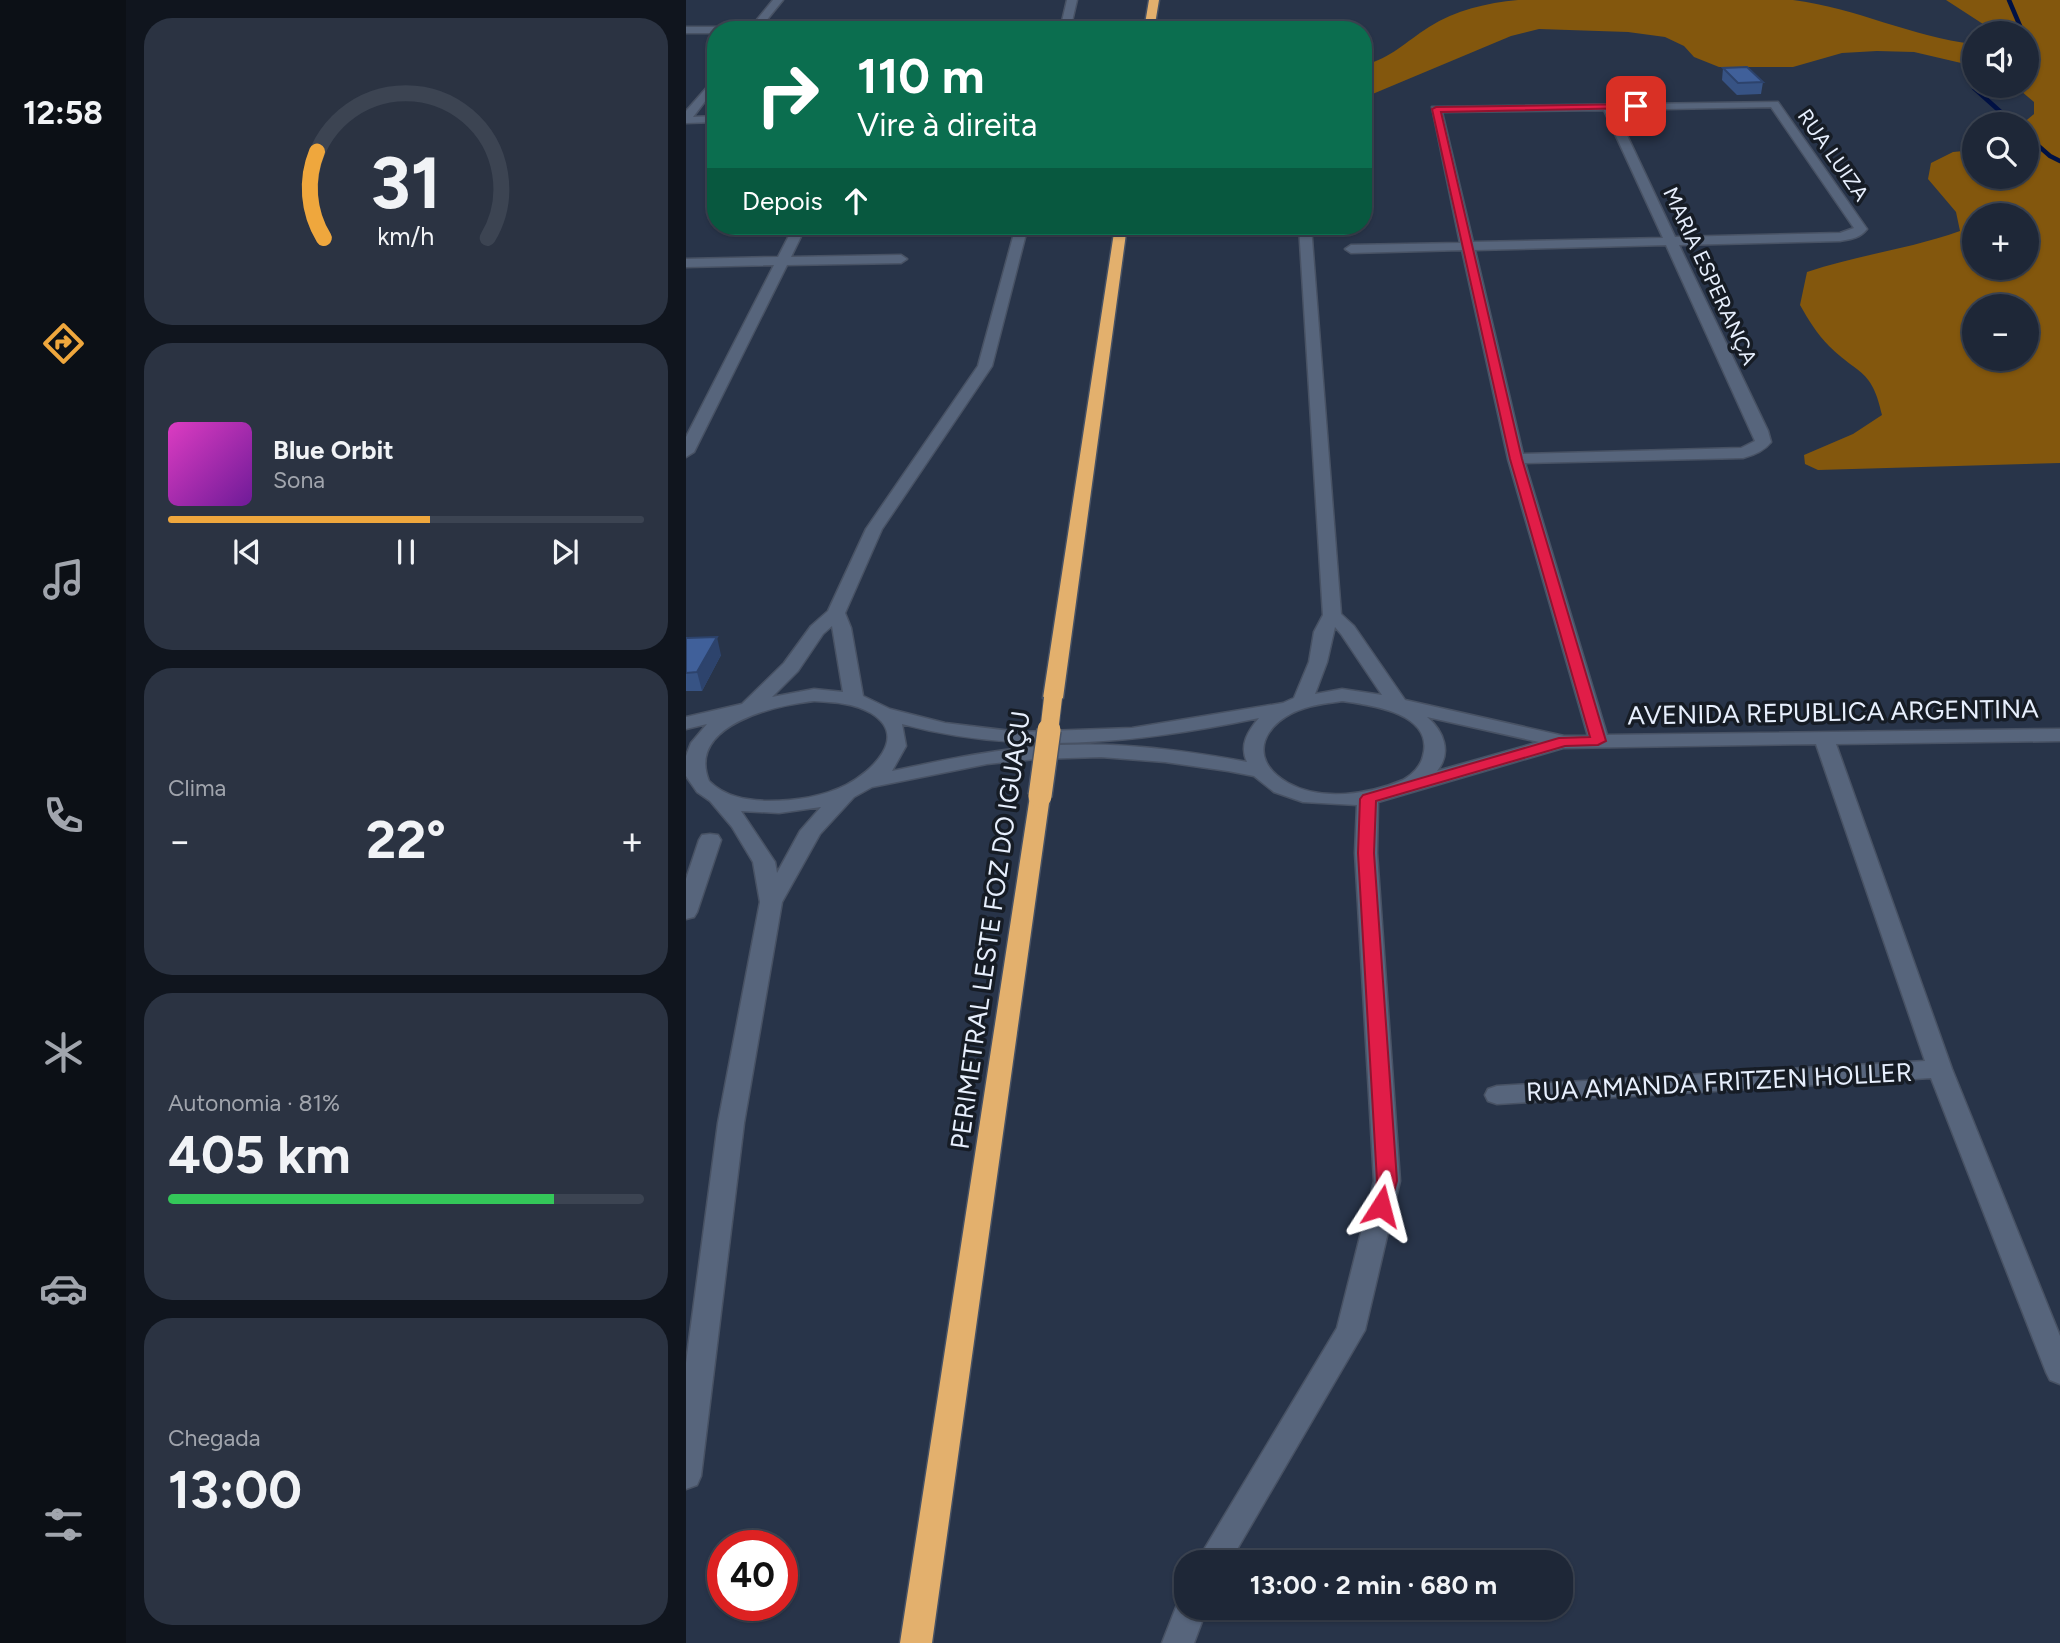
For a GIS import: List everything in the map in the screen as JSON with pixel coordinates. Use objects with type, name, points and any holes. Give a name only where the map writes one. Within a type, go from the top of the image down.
[{"type":"highway","points":[[1150,21],[1154,0]]},
{"type":"highway","name":"PERIMETRAL LESTE FOZ DO IGUAÇU","points":[[916,1643],[1120,235]]},
{"type":"street","points":[[761,21],[778,0]]},
{"type":"street","points":[[1067,21],[1072,0]]},
{"type":"street","points":[[686,30],[707,30]]},
{"type":"street","points":[[686,119],[707,92]]},
{"type":"street","name":"RUA LUIZA","points":[[1468,247],[1436,109],[1774,104],[1861,229],[1853,235],[1840,237],[1669,242]]},
{"type":"street","name":"MARIA ESPERANÇA","points":[[1516,459],[1743,453],[1763,442],[1608,107]]},
{"type":"street","points":[[686,119],[707,119]]},
{"type":"street","points":[[686,452],[694,423],[795,235]]},
{"type":"street","points":[[771,902],[764,862],[741,824],[717,797],[691,775],[696,752],[703,740],[731,717],[749,708],[791,667],[817,631],[836,613],[874,529],[971,391],[985,366],[1019,235]]},
{"type":"street","points":[[686,723],[792,697],[824,695],[854,699],[884,713],[974,734],[1114,736],[1169,730],[1294,704],[1332,696],[1361,696],[1398,704],[1425,721],[1437,743],[1436,755],[1430,767],[1406,787],[1368,799],[1336,800],[1305,796],[1271,781],[1253,760],[1253,736],[1260,725],[1294,704],[1318,662],[1323,632],[1332,615],[1306,235]]},
{"type":"street","points":[[1351,249],[1669,242]]},
{"type":"street","points":[[1468,247],[1516,459],[1598,741]]},
{"type":"street","points":[[686,263],[901,259]]},
{"type":"street","points":[[836,613],[842,628],[854,699]]},
{"type":"street","points":[[1332,615],[1348,630],[1398,704]]},
{"type":"street","name":"AVENIDA REPUBLICA ARGENTINA","points":[[1398,704],[1564,742]]},
{"type":"street","points":[[686,1476],[731,1123],[771,902],[811,831],[856,788],[880,771],[897,746],[893,723],[884,713]]},
{"type":"street","name":"AVENIDA REPUBLICA ARGENTINA","points":[[1406,787],[1564,742],[2060,735]]},
{"type":"street","points":[[1824,739],[1940,1069],[2060,1372]]},
{"type":"street","points":[[717,797],[755,807],[801,806],[856,788],[1005,755],[1057,752],[1108,751],[1194,758],[1260,771]]},
{"type":"street","points":[[1220,1550],[1351,1330],[1387,1181],[1366,853],[1368,799]]},
{"type":"street","points":[[686,912],[710,840]]},
{"type":"street","name":"RUA AMANDA FRITZEN HOLLER","points":[[1497,1095],[1940,1069]]},
{"type":"street","points":[[1178,1643],[1187,1620]]},
{"type":"shaded area","points":[[1518,0],[1793,0],[1839,9],[1928,35],[1962,42],[1962,63],[1914,52],[1877,51],[1842,53],[1793,67],[1719,67],[1694,57],[1684,46],[1665,37],[1628,32],[1539,29],[1511,36],[1372,94],[1372,63],[1429,27],[1483,5]]},
{"type":"shaded area","points":[[1946,0],[2060,0],[2060,463],[1818,470],[1805,464],[1804,455],[1853,434],[1882,415],[1874,388],[1863,374],[1825,341],[1800,305],[1807,272],[1960,231],[1956,212],[1928,179],[1931,163],[1953,152],[1962,151],[1962,189],[2039,189],[2039,112],[2034,112],[2034,102],[2029,98],[2039,98],[2039,21],[1978,21]]},
{"type":"building","points":[[1747,67],[1763,82],[1738,83],[1723,68]]},
{"type":"building","points":[[717,637],[697,672],[686,673],[686,638]]},
{"type":"waterway","points":[[2009,0],[2018,21]]},
{"type":"waterway","points":[[1985,98],[2001,112]]},
{"type":"waterway","points":[[2039,146],[2060,161]]},
{"type":"route","points":[[1381,1206],[1387,1181],[1366,853],[1368,799],[1564,742],[1598,741],[1516,459],[1436,109],[1636,106]]}]
